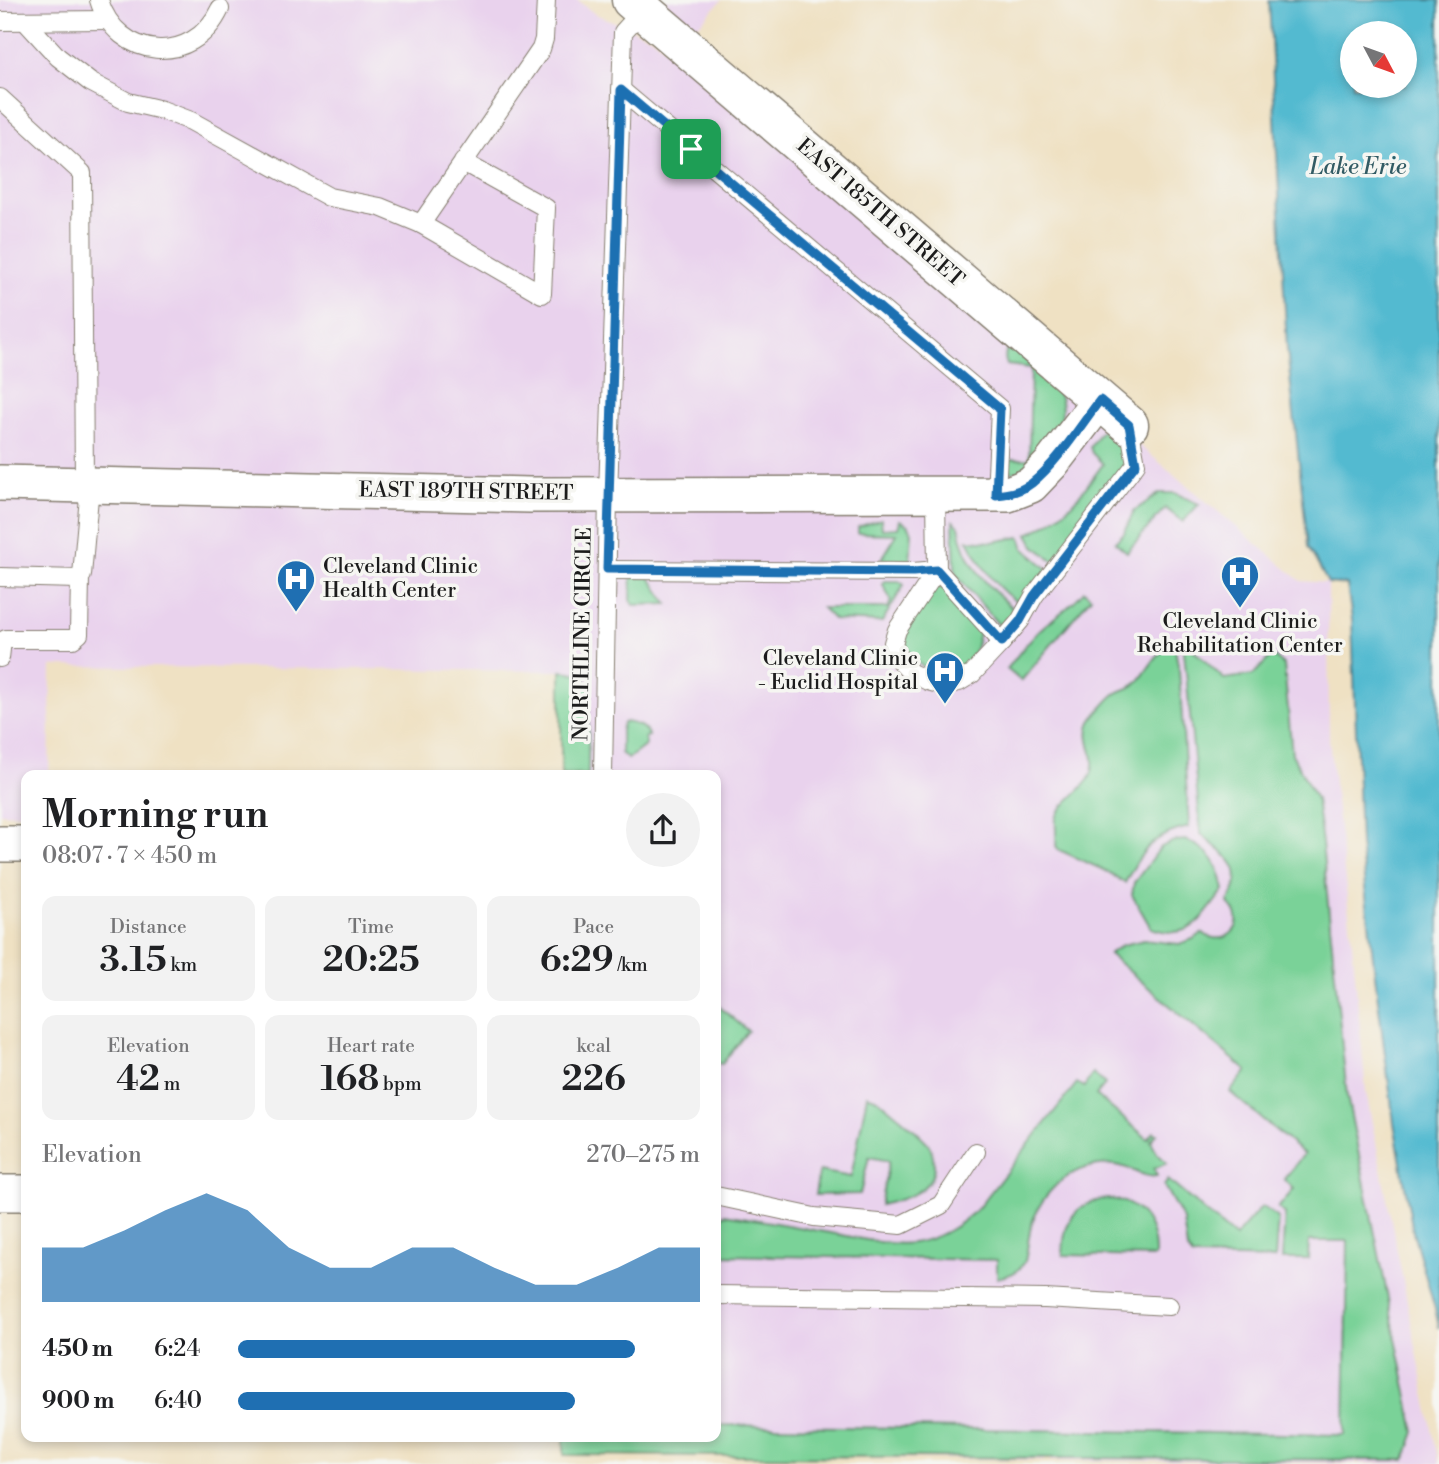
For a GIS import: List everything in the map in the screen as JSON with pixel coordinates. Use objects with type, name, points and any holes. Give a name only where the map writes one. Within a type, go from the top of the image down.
[{"type":"street","name":"EAST 185TH STREET","points":[[637,5],[1129,425]]},
{"type":"street","name":"EAST 189TH STREET","points":[[0,483],[530,495],[996,495],[1008,494],[1031,485],[1051,464],[1100,400]]},
{"type":"street","points":[[0,844],[21,844]]},
{"type":"street","points":[[0,1193],[21,1193]]},
{"type":"lane","points":[[99,0],[103,14],[117,32],[135,44],[156,49],[178,47],[198,38],[214,22],[220,9]]},
{"type":"lane","points":[[421,224],[541,49],[546,0]]},
{"type":"lane","name":"NORTHLINE CIRCLE","points":[[603,770],[608,494],[623,32],[637,5]]},
{"type":"lane","points":[[0,21],[107,20]]},
{"type":"lane","points":[[25,21],[58,57],[90,82],[128,102],[162,110],[191,121],[329,197],[380,207],[421,224],[542,294],[546,208],[463,162]]},
{"type":"lane","points":[[621,90],[1000,409],[996,495]]},
{"type":"lane","points":[[0,98],[82,173],[87,485],[79,634],[73,639],[6,639],[2,641],[0,658]]},
{"type":"lane","points":[[936,494],[937,570],[897,630],[893,643],[899,660],[905,667],[918,678],[939,684],[959,682],[972,674],[1002,642],[1020,621],[1034,596],[1136,464],[1129,425]]},
{"type":"lane","points":[[607,569],[937,570]]},
{"type":"lane","points":[[937,570],[1002,642]]},
{"type":"lane","points":[[0,577],[80,577]]},
{"type":"lane","points":[[721,1197],[814,1217],[901,1225],[941,1205],[976,1152]]},
{"type":"lane","points":[[721,1295],[1045,1299],[1169,1306]]},
{"type":"shaded area","name":"Cleveland Clinic - Euclid Hospital","points":[[0,0],[577,0],[595,14],[653,38],[1301,581],[1328,583],[1329,740],[1366,1092],[1439,1464],[564,1455],[564,1442],[721,1442],[721,770],[561,770],[561,671],[51,666],[49,770],[21,770],[21,814],[0,813]]},
{"type":"shaded area","points":[[632,0],[722,0],[681,44]]},
{"type":"green space","points":[[1012,348],[1054,385],[1062,410],[1060,422],[1048,443],[1029,464],[1016,472],[1006,471],[1005,459],[1029,459],[1031,368],[1007,365],[1005,354]]},
{"type":"green space","points":[[1107,428],[1124,441],[1127,464],[1055,562],[1035,546],[1028,534],[1062,513],[1087,486],[1103,464],[1090,447],[1099,433]]},
{"type":"green space","points":[[1160,493],[1175,493],[1199,504],[1183,522],[1165,508],[1127,552],[1115,542],[1124,533],[1134,511]]},
{"type":"green space","points":[[881,519],[882,529],[898,528],[900,520],[909,526],[912,532],[910,560],[906,565],[883,564],[881,560],[897,534],[858,533],[858,527]]},
{"type":"green space","points":[[953,521],[959,526],[967,553],[980,575],[1017,612],[1005,626],[998,624],[957,576]]},
{"type":"green space","points":[[1020,537],[1024,548],[1049,570],[1023,606],[1005,593],[991,577],[968,540],[992,542]]},
{"type":"green space","points":[[632,574],[648,575],[668,604],[634,605],[631,600]]},
{"type":"green space","points":[[884,581],[899,581],[904,585],[882,622],[834,620],[822,608],[888,608],[891,600],[883,585]]},
{"type":"green space","points":[[936,584],[941,584],[980,629],[970,661],[951,673],[940,673],[920,665],[907,647],[906,636],[910,624]]},
{"type":"green space","points":[[1084,591],[1091,597],[1021,681],[1007,669],[1038,632]]},
{"type":"green space","points":[[1183,640],[1224,679],[1253,675],[1272,655],[1284,665],[1292,754],[1316,799],[1347,1096],[1415,1432],[1405,1460],[564,1455],[564,1442],[721,1442],[721,1425],[1345,1435],[1348,1241],[1309,1241],[1308,1259],[1282,1259],[1285,1214],[1278,1208],[1294,1189],[1284,1179],[1304,1154],[1230,1092],[1247,1071],[1109,954],[1122,945],[1144,940],[1179,944],[1203,933],[1218,938],[1232,933],[1237,920],[1228,903],[1237,879],[1236,871],[1227,857],[1201,834]]},
{"type":"green space","points":[[1174,643],[1179,670],[1189,827],[1165,835],[1149,846],[1125,883],[1108,872],[1059,850],[1056,846],[1056,819],[1092,772],[1093,759],[1088,735],[1091,721],[1114,695],[1138,682],[1158,655]]},
{"type":"green space","points":[[561,671],[578,674],[589,686],[588,770],[561,770]]},
{"type":"green space","points":[[626,722],[640,726],[649,736],[645,737],[646,745],[628,759],[621,753],[621,730]]},
{"type":"green space","points":[[1186,840],[1202,849],[1212,859],[1224,890],[1202,918],[1186,930],[1165,932],[1151,928],[1132,895],[1134,883],[1161,847],[1174,841]]},
{"type":"green space","points":[[721,1008],[748,1031],[721,1064]]},
{"type":"green space","points":[[1093,1073],[1105,1084],[1096,1095],[1148,1139],[1154,1132],[1157,1134],[1151,1141],[1156,1152],[1167,1163],[1154,1169],[1157,1176],[1147,1176],[1116,1165],[1102,1165],[1088,1167],[1064,1179],[1037,1210],[1025,1261],[1013,1273],[997,1278],[997,1260],[721,1255],[721,1218],[724,1214],[884,1243],[912,1243],[939,1235],[956,1226],[978,1208],[1077,1083],[1084,1087]]},
{"type":"green space","points":[[867,1095],[878,1099],[927,1142],[934,1162],[930,1180],[908,1197],[880,1205],[889,1161],[869,1157],[860,1194],[815,1195],[819,1171],[851,1177]]},
{"type":"green space","points":[[1168,1180],[1235,1237],[1262,1206],[1278,1218],[1275,1259],[1193,1257],[1187,1249],[1183,1220],[1164,1186]]},
{"type":"green space","points":[[1108,1199],[1129,1204],[1144,1217],[1153,1235],[1155,1257],[1063,1255],[1065,1233],[1073,1216],[1087,1205]]},
{"type":"water","name":"Lake Erie","points":[[1269,0],[1439,0],[1439,1328],[1413,1232],[1394,1123],[1378,1001],[1360,844],[1352,620],[1347,585],[1328,583],[1308,547],[1287,349]]},
{"type":"place","name":"Cleveland Clinic Rehabilitation Center","points":[[1240,609]]},
{"type":"place","name":"Cleveland Clinic Health Center","points":[[296,613]]},
{"type":"place","name":"Cleveland Clinic - Euclid Hospital","points":[[945,705]]},
{"type":"route","points":[[621,90],[691,149],[1000,409],[996,495],[1008,494],[1031,485],[1051,464],[1100,400],[1129,425],[1136,464],[1034,596],[1020,621],[1002,642],[937,570],[607,569],[621,90]]}]
